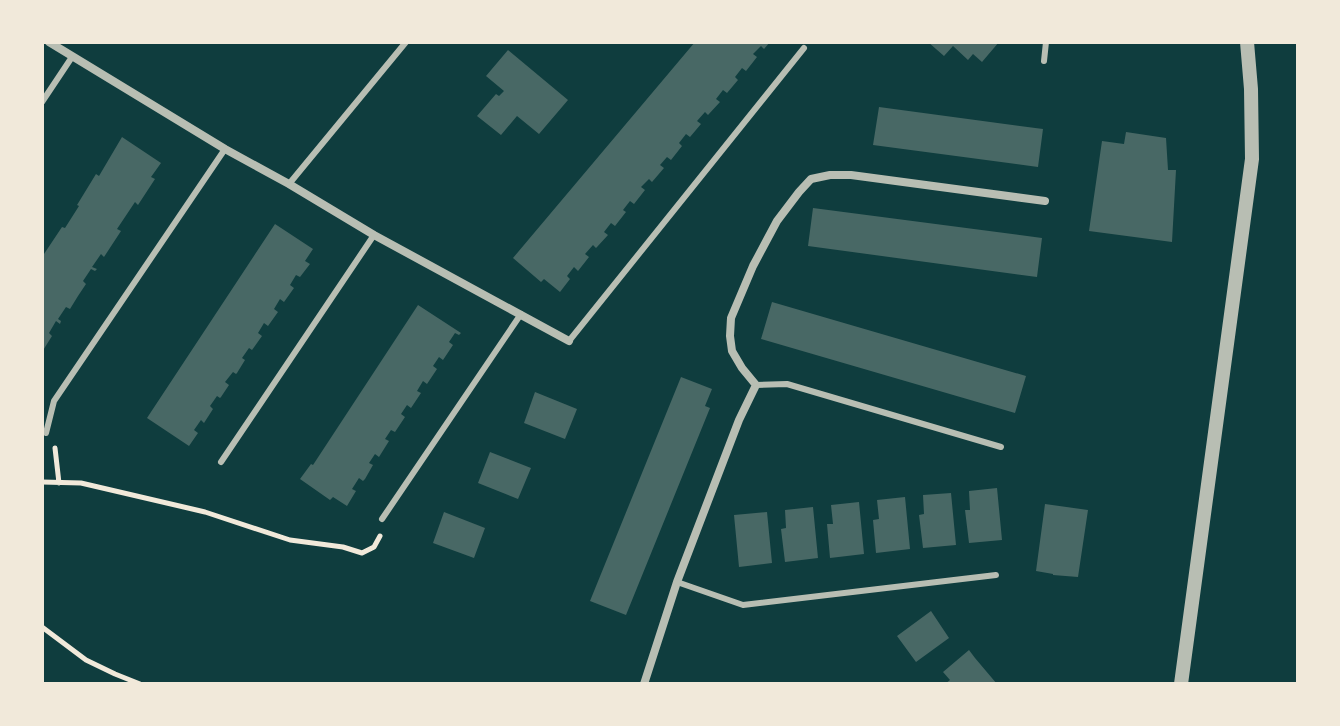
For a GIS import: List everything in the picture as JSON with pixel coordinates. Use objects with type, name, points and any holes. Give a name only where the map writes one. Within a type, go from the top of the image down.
[{"type":"street","points":[[49,42],[374,235],[569,341]]},
{"type":"street","points":[[1181,684],[1252,159],[1247,42]]},
{"type":"street","points":[[644,684],[677,582],[739,420],[756,385],[732,351],[731,318],[753,266],[777,221],[799,192],[811,179],[851,175],[1045,201]]},
{"type":"lane","points":[[289,184],[406,42]]},
{"type":"lane","points":[[1044,61],[1046,42]]},
{"type":"lane","points":[[569,341],[804,48]]},
{"type":"lane","points":[[42,102],[72,57]]},
{"type":"lane","points":[[46,433],[54,401],[225,149]]},
{"type":"lane","points":[[221,462],[374,235]]},
{"type":"lane","points":[[382,519],[521,314]]},
{"type":"lane","points":[[756,385],[787,384],[1001,447]]},
{"type":"lane","points":[[677,582],[743,605],[996,575]]},
{"type":"path","points":[[46,433],[55,447],[59,483]]},
{"type":"path","points":[[42,482],[81,483],[205,512],[290,540],[343,547],[362,553],[374,547],[379,539],[382,519]]},
{"type":"path","points":[[42,627],[86,660],[140,684]]},
{"type":"building","points":[[695,42],[770,42],[753,54],[757,57],[746,71],[742,68],[735,77],[738,80],[727,93],[723,90],[716,99],[720,102],[697,121],[701,124],[690,137],[686,134],[679,143],[682,146],[671,160],[667,157],[660,165],[664,168],[652,182],[649,179],[641,187],[645,190],[634,204],[630,201],[615,226],[611,223],[604,232],[608,235],[597,247],[593,245],[585,254],[589,257],[578,271],[574,267],[560,292],[544,279],[541,282],[513,258]]},
{"type":"building","points":[[928,42],[999,42],[982,62],[973,54],[968,60],[953,46],[944,56]]},
{"type":"building","points":[[508,50],[568,100],[539,134],[517,116],[501,135],[477,116],[496,94],[499,96],[504,91],[486,76]]},
{"type":"building","points":[[879,107],[1043,129],[1038,167],[873,145]]},
{"type":"building","points":[[1126,132],[1166,138],[1168,170],[1176,170],[1172,242],[1089,231],[1102,141],[1124,144]]},
{"type":"building","points":[[122,137],[161,163],[151,177],[155,179],[138,205],[135,202],[117,229],[121,231],[104,257],[101,254],[92,267],[97,269],[91,269],[83,281],[86,284],[70,309],[66,307],[58,319],[60,324],[56,321],[49,333],[52,336],[42,352],[42,257],[62,227],[65,228]]},
{"type":"building","points":[[813,208],[1042,238],[1037,277],[808,246]]},
{"type":"building","points":[[275,224],[313,249],[305,261],[310,264],[300,277],[296,275],[290,285],[294,288],[284,302],[280,299],[274,309],[278,312],[268,326],[264,323],[258,333],[262,336],[242,358],[245,360],[237,373],[233,372],[225,382],[229,385],[210,406],[213,409],[204,423],[201,420],[194,430],[198,433],[189,446],[147,418]]},
{"type":"building","points":[[772,302],[1026,376],[1015,413],[761,339]]},
{"type":"building","points":[[418,305],[461,333],[455,333],[449,342],[453,345],[443,360],[439,357],[433,366],[437,369],[427,384],[423,381],[417,391],[421,393],[411,408],[407,405],[401,414],[405,417],[395,432],[391,430],[385,439],[389,441],[379,457],[375,454],[369,463],[373,465],[365,479],[359,478],[347,506],[333,497],[330,500],[300,479],[313,465]]},
{"type":"building","points":[[681,377],[712,389],[705,406],[710,408],[626,615],[590,601]]},
{"type":"building","points":[[535,392],[577,409],[565,439],[524,423]]},
{"type":"building","points":[[490,452],[531,468],[518,499],[478,483]]},
{"type":"building","points":[[997,488],[1002,540],[969,543],[965,510],[970,510],[969,491]]},
{"type":"building","points":[[951,493],[956,545],[923,548],[919,515],[924,514],[923,495]]},
{"type":"building","points":[[905,497],[910,549],[876,553],[873,520],[879,519],[877,500]]},
{"type":"building","points":[[859,502],[864,554],[830,558],[827,524],[833,524],[831,505]]},
{"type":"building","points":[[1045,504],[1088,510],[1078,577],[1036,571]]},
{"type":"building","points":[[813,507],[818,558],[785,562],[781,529],[786,528],[785,510]]},
{"type":"building","points":[[444,512],[485,528],[474,558],[433,543]]},
{"type":"building","points":[[767,512],[772,563],[739,567],[734,515]]},
{"type":"building","points":[[931,611],[949,638],[916,662],[897,636]]},
{"type":"building","points":[[969,650],[997,684],[945,684],[950,680],[943,672]]}]
